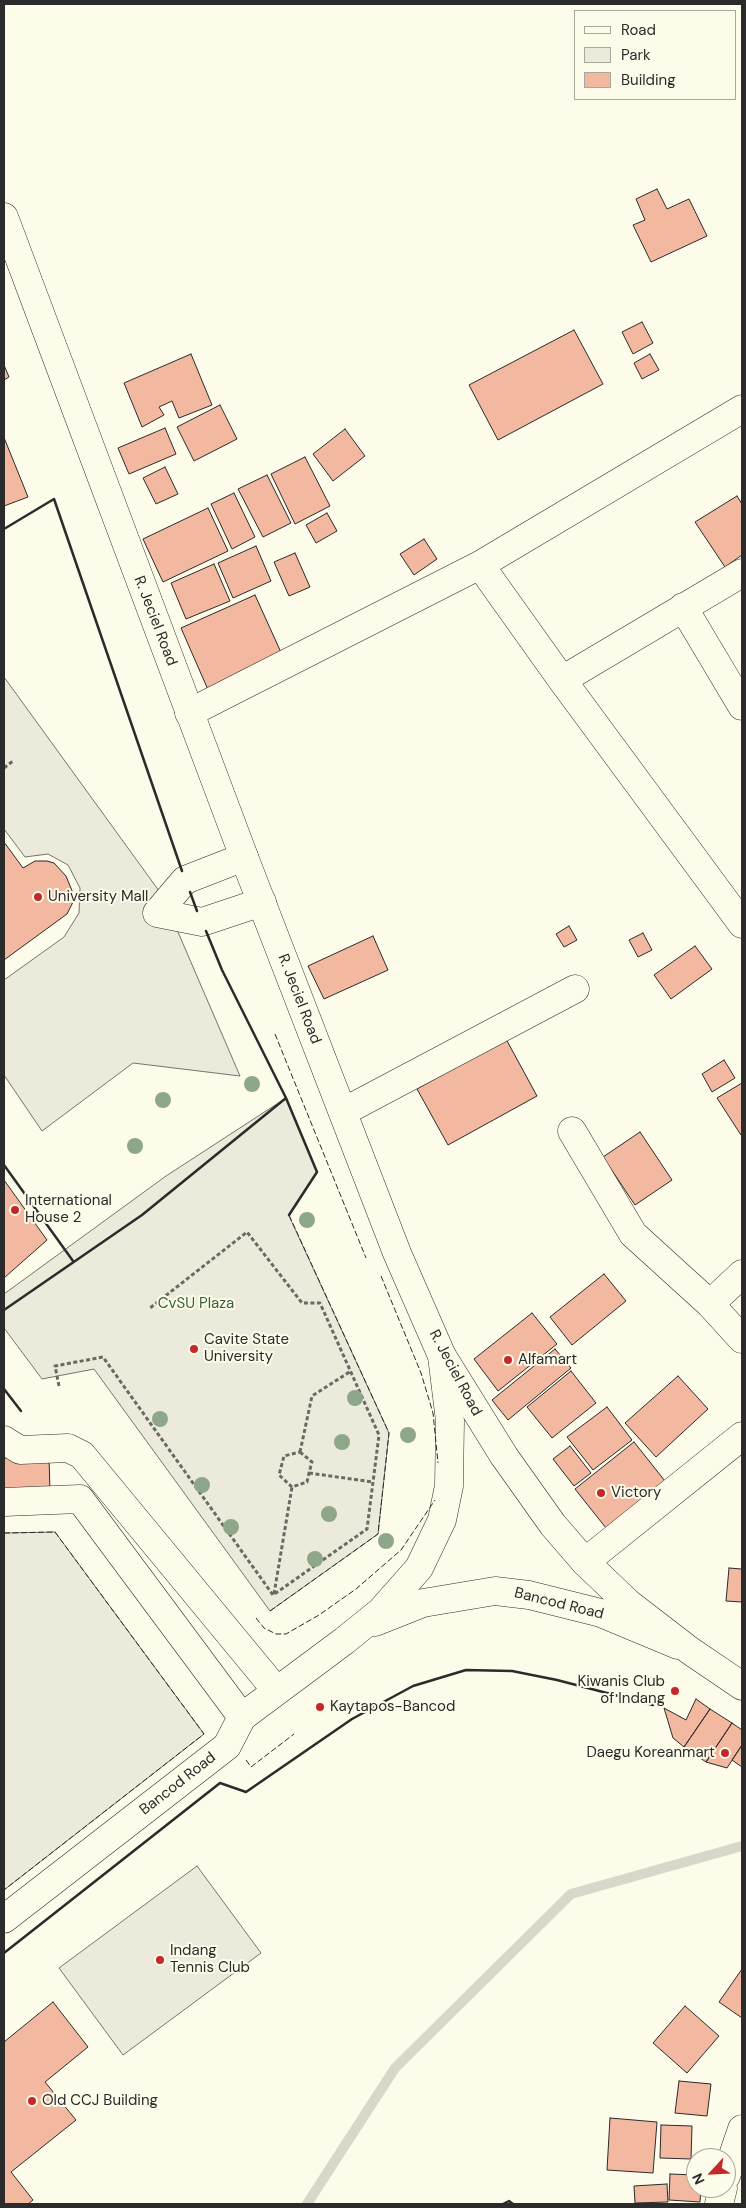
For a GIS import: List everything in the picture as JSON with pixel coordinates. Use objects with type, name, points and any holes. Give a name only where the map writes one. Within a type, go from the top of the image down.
[{"type":"street","name":"R. Jeciel Road","points":[[4,217],[244,857],[397,1253],[442,1356],[504,1456],[553,1524],[585,1562],[628,1603],[689,1650],[742,1686]]},
{"type":"street","points":[[189,713],[480,565],[742,409]]},
{"type":"street","points":[[480,565],[562,680],[742,924]]},
{"type":"street","points":[[562,680],[742,573]]},
{"type":"street","points":[[682,607],[742,706]]},
{"type":"street","points":[[244,857],[185,880],[157,913],[202,922],[262,902]]},
{"type":"street","points":[[343,1112],[575,990]]},
{"type":"street","points":[[572,1131],[633,1234],[710,1304],[742,1339]]},
{"type":"street","points":[[710,1304],[742,1274]]},
{"type":"street","name":"Bancod Road","points":[[4,1919],[227,1746],[242,1717],[380,1612],[419,1568],[442,1520],[449,1486],[452,1446],[442,1356]]},
{"type":"street","points":[[585,1562],[742,1436]]},
{"type":"street","points":[[4,1440],[20,1450],[68,1448],[82,1455],[276,1690]]},
{"type":"street","points":[[4,1502],[80,1499],[242,1717]]},
{"type":"street","name":"Bancod Road","points":[[344,1641],[383,1618],[423,1603],[495,1590],[529,1595],[601,1613],[689,1650]]},
{"type":"street","points":[[736,2148],[742,2129]]},
{"type":"path","points":[[4,768],[13,761]]},
{"type":"path","points":[[150,1308],[247,1232],[302,1303],[320,1303],[379,1436],[367,1529],[274,1595]]},
{"type":"path","points":[[59,1386],[56,1366],[104,1357],[274,1595]]},
{"type":"path","points":[[300,1452],[312,1396],[350,1371]]},
{"type":"path","points":[[292,1487],[307,1482],[312,1462],[300,1452]]},
{"type":"path","points":[[292,1487],[279,1475],[284,1456],[300,1452]]},
{"type":"path","points":[[309,1473],[373,1482]]},
{"type":"path","points":[[274,1595],[292,1487]]},
{"type":"green space","name":"CvSU Plaza","points":[[286,1098],[317,1172],[289,1216],[389,1433],[378,1534],[270,1611],[94,1369],[42,1379],[4,1328],[4,1294],[166,1176]]},
{"type":"green space","points":[[55,1532],[204,1734],[4,1890],[4,1533]]},
{"type":"green space","name":"Indang Tennis Club","points":[[197,1866],[261,1953],[123,2055],[59,1968]]},
{"type":"shaded area","points":[[4,677],[162,895],[240,1076],[133,1063],[42,1131],[4,1075],[4,980],[64,937],[79,913],[80,888],[68,865],[48,854],[25,857],[4,829]]},
{"type":"building","points":[[657,189],[667,209],[689,199],[707,236],[651,262],[633,225],[645,220],[636,199]]},
{"type":"building","points":[[642,322],[653,343],[633,354],[622,332]]},
{"type":"building","points":[[574,330],[603,384],[498,440],[469,385]]},
{"type":"building","points":[[191,354],[212,405],[179,418],[172,401],[159,407],[164,415],[142,427],[124,383]]},
{"type":"building","points":[[650,354],[659,370],[642,379],[634,363]]},
{"type":"building","points":[[4,365],[9,377],[4,380]]},
{"type":"building","points":[[220,405],[237,439],[194,461],[177,427]]},
{"type":"building","points":[[165,428],[176,454],[129,474],[118,448]]},
{"type":"building","points":[[345,429],[365,456],[333,481],[313,454]]},
{"type":"building","points":[[4,441],[28,497],[4,506]]},
{"type":"building","points":[[305,457],[330,506],[295,524],[271,474]]},
{"type":"building","points":[[165,467],[178,494],[156,504],[143,478]]},
{"type":"building","points":[[267,475],[291,523],[263,537],[238,489]]},
{"type":"building","points":[[234,493],[255,537],[232,549],[211,504]]},
{"type":"building","points":[[737,496],[742,504],[742,555],[725,567],[695,522]]},
{"type":"building","points":[[208,508],[228,551],[163,582],[143,539]]},
{"type":"building","points":[[327,513],[337,531],[316,543],[306,525]]},
{"type":"building","points":[[424,539],[437,559],[414,575],[400,554]]},
{"type":"building","points":[[256,546],[271,581],[233,598],[218,563]]},
{"type":"building","points":[[295,553],[310,587],[289,596],[274,562]]},
{"type":"building","points":[[214,564],[230,601],[186,619],[171,583]]},
{"type":"building","points":[[255,595],[284,659],[209,692],[181,628]]},
{"type":"building","name":"University Mall","points":[[4,842],[23,868],[35,861],[54,863],[66,876],[73,893],[73,902],[67,914],[4,960]]},
{"type":"building","points":[[569,926],[577,940],[564,947],[556,934]]},
{"type":"building","points":[[643,933],[652,950],[638,957],[629,940]]},
{"type":"building","points":[[373,936],[388,970],[324,999],[308,966]]},
{"type":"building","points":[[695,946],[712,969],[671,999],[654,975]]},
{"type":"building","points":[[506,1039],[537,1096],[448,1145],[417,1089]]},
{"type":"building","points":[[724,1060],[735,1078],[712,1092],[702,1074]]},
{"type":"building","points":[[742,1083],[742,1135],[741,1135],[717,1098]]},
{"type":"building","points":[[640,1132],[672,1180],[635,1205],[603,1157]]},
{"type":"building","name":"International House 2","points":[[4,1180],[47,1240],[4,1278]]},
{"type":"building","points":[[604,1274],[626,1301],[572,1345],[550,1317]]},
{"type":"building","points":[[532,1313],[557,1344],[498,1391],[474,1359]]},
{"type":"building","points":[[555,1349],[571,1368],[508,1420],[492,1400]]},
{"type":"building","points":[[571,1371],[596,1403],[552,1438],[527,1407]]},
{"type":"building","points":[[678,1376],[708,1409],[656,1457],[625,1423]]},
{"type":"building","points":[[607,1407],[632,1440],[593,1470],[567,1437]]},
{"type":"building","points":[[634,1442],[665,1481],[606,1528],[575,1489]]},
{"type":"building","points":[[570,1446],[591,1473],[574,1486],[553,1459]]},
{"type":"building","points":[[49,1457],[50,1492],[4,1493],[4,1458]]},
{"type":"building","points":[[729,1568],[742,1569],[742,1602],[726,1601]]},
{"type":"building","points":[[696,1699],[710,1709],[684,1747],[673,1738],[664,1708],[686,1720]]},
{"type":"building","points":[[710,1709],[732,1723],[706,1762],[684,1747]]},
{"type":"building","name":"Daegu Koreanmart","points":[[732,1723],[742,1730],[742,1745],[727,1768],[706,1762]]},
{"type":"building","points":[[742,1745],[742,1767],[732,1760]]},
{"type":"building","points":[[742,1969],[742,2018],[719,2002]]},
{"type":"building","name":"Old CCJ Building","points":[[53,2002],[88,2047],[45,2082],[76,2120],[11,2172],[33,2200],[28,2204],[4,2204],[4,2042]]},
{"type":"building","points":[[685,2006],[719,2036],[687,2073],[653,2043]]},
{"type":"building","points":[[679,2081],[711,2084],[707,2116],[675,2113]]},
{"type":"building","points":[[610,2118],[657,2122],[653,2173],[607,2170]]},
{"type":"building","points":[[661,2125],[692,2126],[691,2148],[686,2148],[686,2159],[660,2158]]},
{"type":"building","points":[[670,2174],[686,2175],[686,2198],[700,2198],[700,2202],[669,2200]]},
{"type":"building","points":[[667,2184],[668,2202],[635,2203],[634,2186]]},
{"type":"waterway","points":[[307,2204],[395,2068],[571,1894],[742,1846]]},
{"type":"fence","points":[[275,1034],[366,1258]]},
{"type":"fence","points":[[270,1611],[378,1534],[389,1433],[289,1215]]},
{"type":"fence","points":[[381,1276],[421,1373],[433,1413],[438,1463]]},
{"type":"fence","points":[[256,1618],[264,1628],[276,1634],[286,1634],[319,1615],[356,1589],[401,1550],[435,1500]]},
{"type":"fence","points":[[4,1533],[55,1532],[204,1734],[4,1890]]},
{"type":"fence","points":[[246,1760],[251,1767],[294,1734]]},
{"type":"wall","points":[[4,529],[54,499],[182,871]]},
{"type":"wall","points":[[190,892],[197,911]]},
{"type":"wall","points":[[206,931],[222,970],[286,1098]]},
{"type":"wall","points":[[4,1310],[142,1215],[286,1098],[317,1172],[289,1215]]},
{"type":"wall","points":[[4,1165],[73,1261]]},
{"type":"wall","points":[[4,1389],[21,1411]]},
{"type":"wall","points":[[4,1953],[220,1783],[246,1792],[352,1719],[413,1686],[466,1670],[512,1671],[557,1680],[653,1705]]},
{"type":"wall","points":[[503,2204],[509,2201],[513,2204]]},
{"type":"place","name":"University Mall","points":[[38,897]]},
{"type":"place","name":"International House 2","points":[[15,1210]]},
{"type":"place","name":"Cavite State University","points":[[194,1349]]},
{"type":"place","name":"Alfamart","points":[[508,1360]]},
{"type":"place","name":"Victory","points":[[601,1493]]},
{"type":"place","name":"Kiwanis Club of Indang","points":[[675,1691]]},
{"type":"place","name":"Kaytapos-Bancod","points":[[320,1707]]},
{"type":"place","name":"Daegu Koreanmart","points":[[725,1753]]},
{"type":"place","name":"Indang Tennis Club","points":[[160,1960]]},
{"type":"place","name":"Old CCJ Building","points":[[32,2101]]}]
